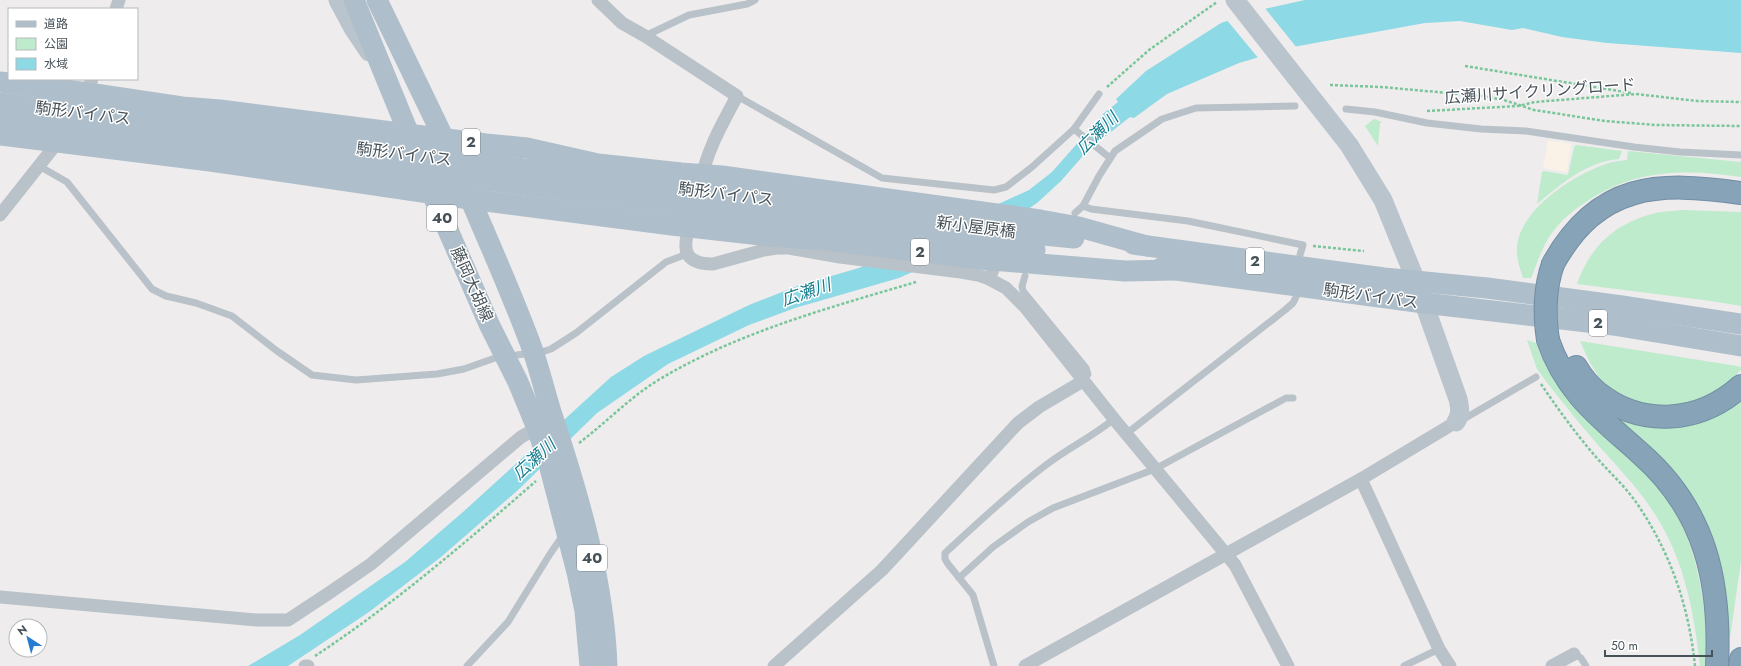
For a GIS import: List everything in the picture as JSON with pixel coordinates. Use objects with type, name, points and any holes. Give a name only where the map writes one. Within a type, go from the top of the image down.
[{"type":"highway","points":[[1717,666],[1717,611],[1713,580],[1700,533],[1677,493],[1662,474],[1595,413],[1580,397],[1561,370],[1556,341],[1560,328],[1560,267],[1564,246],[1575,230],[1588,217],[1619,198],[1638,192],[1659,188],[1708,188],[1741,193]]},
{"type":"highway","points":[[1560,267],[1576,252],[1588,237],[1614,217],[1629,210],[1650,204],[1670,201],[1692,201],[1741,205]]},
{"type":"highway","points":[[1556,341],[1586,381],[1598,393],[1615,404],[1646,415],[1664,417],[1683,416],[1702,411],[1718,404],[1741,386]]},
{"type":"highway","points":[[1740,666],[1741,659]]},
{"type":"main road","name":"藤岡大胡線","points":[[354,0],[382,72],[409,134],[431,193],[505,356],[543,426]]},
{"type":"main road","name":"藤岡大胡線","points":[[382,3],[488,237],[534,353],[543,426]]},
{"type":"main road","name":"2","points":[[0,82],[87,92],[182,107],[220,110],[527,148],[598,164],[722,176],[934,214],[1040,220],[1080,227],[1147,246]]},
{"type":"main road","name":"駒形バイパス","points":[[0,103],[48,116],[833,216],[906,233]]},
{"type":"main road","name":"駒形バイパス","points":[[0,118],[48,116]]},
{"type":"main road","name":"2","points":[[0,135],[60,138],[470,199],[689,227],[859,244],[993,255]]},
{"type":"main road","points":[[488,237],[492,225],[497,219],[505,212],[522,205]]},
{"type":"main road","name":"駒形バイパス","points":[[833,216],[934,214]]},
{"type":"main road","name":"新小屋原橋","points":[[934,214],[1024,233]]},
{"type":"main road","name":"新小屋原橋","points":[[906,233],[993,255]]},
{"type":"main road","name":"駒形バイパス","points":[[1024,233],[1147,246],[1384,278],[1524,293],[1741,324]]},
{"type":"main road","name":"駒形バイパス","points":[[993,255],[1174,270],[1424,304],[1613,325],[1741,346]]},
{"type":"main road","name":"40","points":[[543,426],[585,527],[603,616],[607,666]]},
{"type":"main road","name":"40","points":[[557,460],[568,534],[585,611],[590,666]]},
{"type":"street","points":[[338,0],[353,28],[382,72]]},
{"type":"street","points":[[598,0],[622,23],[645,36],[737,96],[716,134],[702,174],[689,227],[687,254],[690,259],[705,264],[713,264],[777,248],[800,250],[840,257],[961,272],[989,279],[1006,288],[1025,307],[1126,434],[1227,554],[1235,565],[1288,666]]},
{"type":"street","points":[[1025,666],[1361,479],[1456,422],[1460,416],[1460,409],[1416,281],[1383,200],[1349,145],[1300,83],[1226,1]]},
{"type":"street","points":[[0,215],[60,138]]},
{"type":"street","points":[[989,279],[993,255]]},
{"type":"street","points":[[774,666],[882,570],[1018,423],[1039,407],[1083,381]]},
{"type":"street","points":[[0,598],[257,620],[288,620],[371,564],[521,437],[543,426]]},
{"type":"street","points":[[1361,479],[1439,649],[1450,666]]},
{"type":"street","points":[[1552,666],[1574,654]]},
{"type":"lane","points":[[645,36],[689,16],[747,4],[755,0]]},
{"type":"lane","points":[[737,96],[882,178],[994,190],[1006,187],[1020,177],[1076,130],[1099,94]]},
{"type":"lane","points":[[1075,213],[1083,206],[1115,151],[1162,119],[1196,108],[1295,106]]},
{"type":"lane","points":[[1346,109],[1375,112],[1427,122],[1481,129],[1526,131],[1634,147],[1741,155]]},
{"type":"lane","points":[[1076,130],[1110,158]]},
{"type":"lane","points":[[39,166],[67,182],[152,289],[166,296],[196,303],[232,316],[277,351],[312,375],[356,380],[437,374],[464,369],[495,358],[545,352],[559,345],[591,322],[666,262],[687,254]]},
{"type":"lane","points":[[1083,206],[1091,209],[1188,221],[1303,244],[1300,255]]},
{"type":"lane","points":[[1025,276],[1022,286],[1023,291],[1086,368],[1088,374],[1083,381]]},
{"type":"lane","points":[[1126,434],[1285,310],[1293,303],[1297,296]]},
{"type":"lane","points":[[1456,422],[1536,377]]},
{"type":"lane","points":[[959,578],[993,547],[1028,522],[1053,508],[1155,469],[1286,398],[1293,398]]},
{"type":"lane","points":[[994,666],[973,595],[945,559],[945,553],[1000,503],[1046,465],[1075,445],[1099,432],[1114,419]]},
{"type":"lane","points":[[467,666],[508,622],[561,538],[568,534]]},
{"type":"lane","points":[[1404,666],[1439,649]]},
{"type":"lane","points":[[1574,654],[1581,658],[1586,666]]},
{"type":"path","points":[[1099,94],[1149,50],[1226,1]]},
{"type":"path","points":[[1465,66],[1636,94]]},
{"type":"path","points":[[1330,85],[1381,87],[1482,96],[1504,100],[1518,106],[1557,115],[1605,121],[1656,125],[1741,126]]},
{"type":"path","name":"広瀬川サイクリングロード","points":[[1425,111],[1518,106],[1535,102],[1636,94],[1697,101],[1741,102]]},
{"type":"path","points":[[1303,244],[1364,250]]},
{"type":"path","points":[[309,663],[380,612],[422,579],[557,460],[644,390],[659,380],[700,357],[758,332],[916,282]]},
{"type":"path","points":[[1536,377],[1559,411],[1596,457],[1630,494],[1660,539],[1678,586],[1692,639],[1695,666]]},
{"type":"shaded area","points":[[1548,140],[1571,144],[1567,172],[1543,168]]},
{"type":"green space","points":[[1374,119],[1382,122],[1380,123],[1378,146],[1365,126]]},
{"type":"green space","points":[[1576,145],[1622,151],[1619,159],[1596,164],[1585,169],[1555,189],[1537,204],[1542,172],[1544,171],[1568,175],[1574,147]]},
{"type":"green space","points":[[1628,151],[1741,162],[1741,177],[1701,173],[1662,174],[1625,182],[1607,190],[1578,207],[1559,224],[1545,244],[1531,278],[1523,278],[1517,248],[1520,234],[1538,207],[1551,195],[1581,175],[1609,163],[1627,160]]},
{"type":"green space","points":[[1683,210],[1741,212],[1741,306],[1577,284],[1582,271],[1596,248],[1615,231],[1638,218],[1652,214]]},
{"type":"green space","points":[[1527,340],[1536,343],[1552,376],[1573,405],[1595,428],[1626,454],[1648,476],[1673,509],[1690,545],[1696,564],[1707,630],[1709,666],[1700,666],[1688,594],[1677,559],[1662,526],[1639,491],[1581,425],[1537,369]]},
{"type":"green space","points":[[1580,341],[1737,366],[1741,367],[1741,370],[1729,382],[1713,393],[1695,402],[1674,407],[1645,405],[1615,391],[1600,379],[1589,361]]},
{"type":"green space","points":[[1741,397],[1741,561],[1730,638],[1726,636],[1686,488],[1660,458],[1609,412],[1626,416]]},
{"type":"water","name":"広瀬川","points":[[1305,0],[1741,0],[1741,53],[1607,43],[1562,37],[1523,28],[1512,30],[1460,21],[1425,23],[1293,47],[1239,63],[1167,94],[1134,118],[1130,117],[1088,150],[1061,181],[1037,203],[1010,222],[968,247],[899,278],[795,308],[749,325],[668,364],[597,413],[518,490],[441,557],[369,612],[288,666],[248,666],[300,635],[405,562],[463,512],[611,377],[644,356],[749,305],[800,285],[859,268],[1029,190],[1052,172],[1104,113],[1118,102],[1116,99],[1146,71],[1221,23],[1260,10]]},
{"type":"pier","points":[[1264,7],[1297,48],[1259,59],[1226,19]]}]
